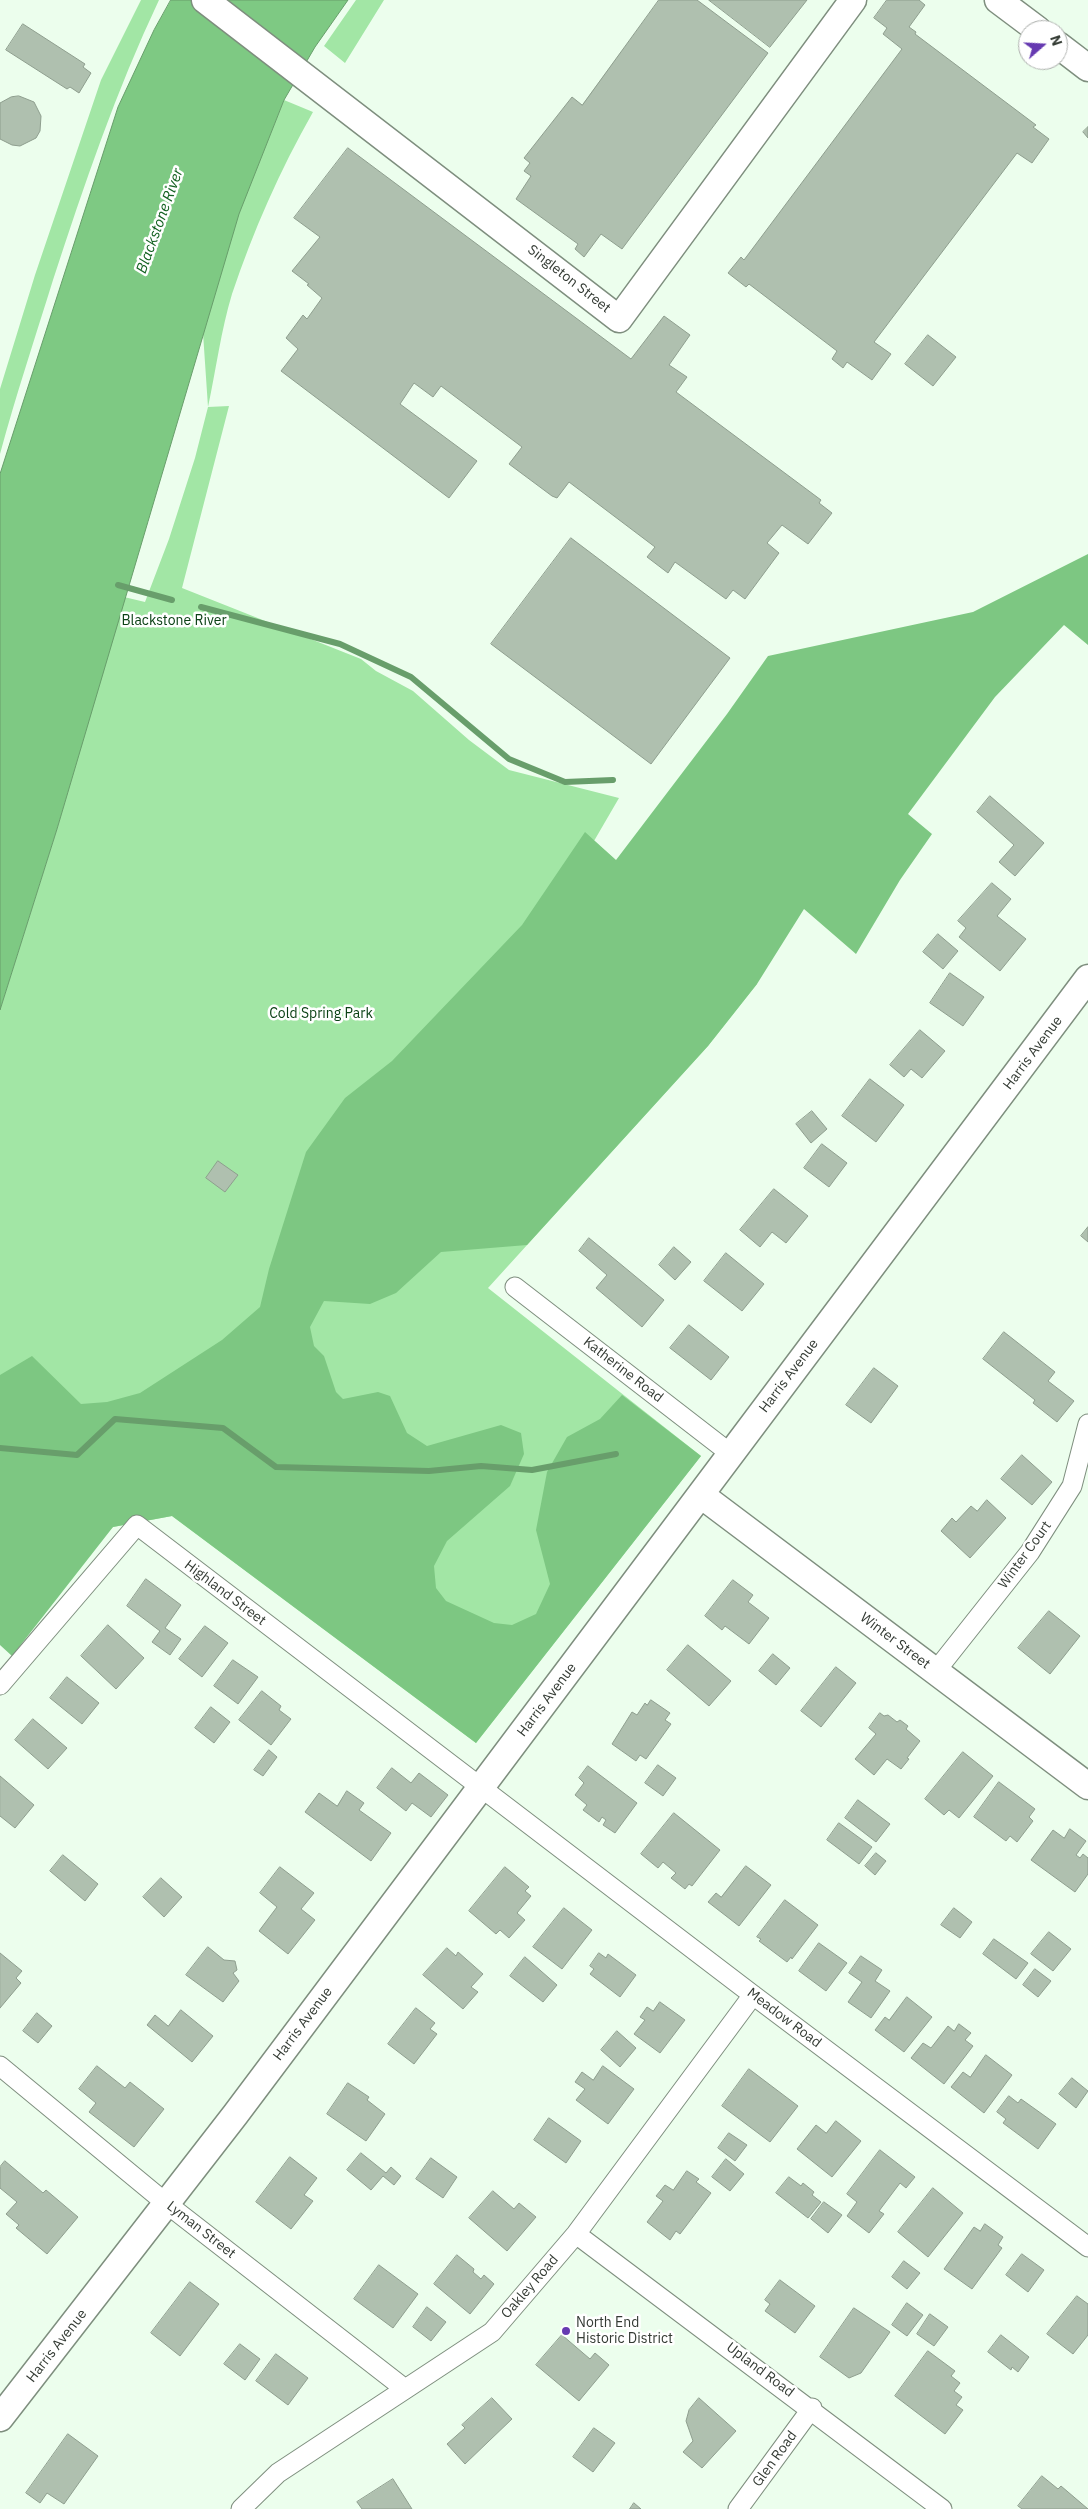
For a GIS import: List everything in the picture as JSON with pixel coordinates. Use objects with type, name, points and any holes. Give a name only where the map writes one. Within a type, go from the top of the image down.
[{"type":"main road","name":"Singleton Street","points":[[205,0],[619,319],[853,0]]},
{"type":"main road","points":[[998,0],[1025,20]]},
{"type":"main road","points":[[1068,53],[1088,68]]},
{"type":"main road","name":"Harris Avenue","points":[[0,2418],[167,2204],[1088,978]]},
{"type":"main road","name":"Winter Street","points":[[701,1495],[1088,1786]]},
{"type":"street","name":"Katherine Road","points":[[515,1287],[731,1454]]},
{"type":"street","name":"Winter Court","points":[[936,1672],[1030,1552],[1072,1486],[1088,1424]]},
{"type":"street","name":"Highland Street","points":[[0,1685],[137,1525],[481,1788]]},
{"type":"street","name":"Meadow Road","points":[[481,1788],[1088,2247]]},
{"type":"street","name":"Oakley Road","points":[[241,2509],[278,2473],[492,2332],[576,2234],[753,1995]]},
{"type":"street","name":"Lyman Street","points":[[0,2066],[167,2204],[405,2389]]},
{"type":"street","name":"Upland Road","points":[[576,2234],[812,2408],[942,2509]]},
{"type":"street","name":"Glen Road","points":[[738,2509],[812,2408]]},
{"type":"green space","points":[[141,0],[159,0],[143,34],[89,174],[53,280],[0,454],[0,389],[35,275],[101,80]]},
{"type":"green space","points":[[356,0],[384,0],[345,63],[324,46]]},
{"type":"green space","points":[[284,100],[313,112],[278,178],[240,270],[225,322],[208,407],[203,333],[238,214]]},
{"type":"green space","name":"Cold Spring Park","points":[[229,406],[182,588],[361,659],[376,671],[413,691],[469,740],[509,770],[619,798],[594,841],[757,984],[708,1046],[488,1288],[701,1456],[476,1743],[172,1516],[113,1527],[0,1633],[0,1010],[57,829],[124,597],[145,602],[169,539],[195,458],[208,407]]},
{"type":"shaded area","points":[[1088,554],[1088,645],[1064,625],[995,697],[908,814],[932,834],[900,880],[856,954],[804,909],[757,984],[708,1046],[527,1245],[441,1252],[396,1293],[370,1304],[324,1301],[310,1327],[314,1346],[324,1356],[336,1392],[343,1399],[378,1392],[390,1396],[407,1433],[427,1446],[501,1425],[521,1433],[524,1454],[510,1486],[447,1541],[434,1566],[436,1588],[446,1601],[494,1623],[512,1625],[536,1614],[550,1584],[536,1530],[547,1472],[567,1437],[600,1419],[622,1395],[701,1456],[476,1743],[172,1516],[113,1527],[12,1656],[0,1645],[0,1375],[32,1356],[81,1404],[107,1402],[140,1393],[222,1340],[260,1307],[269,1269],[306,1152],[345,1098],[392,1061],[522,925],[585,832],[616,860],[727,714],[768,656],[973,612]]},
{"type":"water","name":"Blackstone River","points":[[171,0],[348,0],[315,47],[284,100],[239,214],[57,829],[0,1010],[0,474],[118,107],[154,30]]},
{"type":"building","points":[[659,0],[697,0],[768,53],[622,249],[601,234],[584,257],[575,249],[578,244],[516,199],[531,176],[524,171],[530,163],[524,158],[572,97],[582,105]]},
{"type":"building","points":[[709,0],[807,0],[770,47]]},
{"type":"building","points":[[887,0],[919,0],[925,5],[909,27],[916,32],[915,34],[1036,125],[1033,127],[1049,139],[1032,163],[1017,153],[874,342],[891,354],[872,380],[847,362],[843,368],[832,359],[837,351],[749,284],[746,287],[728,273],[741,257],[744,260],[902,49],[883,34],[887,28],[874,18]]},
{"type":"building","points":[[23,24],[85,64],[83,67],[91,73],[79,93],[70,87],[67,89],[6,50]]},
{"type":"building","points":[[19,96],[34,102],[41,116],[40,131],[36,138],[20,146],[12,145],[0,139],[0,103],[11,97]]},
{"type":"building","points":[[1088,127],[1088,138],[1083,132]]},
{"type":"building","points":[[348,148],[631,359],[664,316],[690,335],[669,365],[687,377],[676,392],[821,500],[819,503],[832,513],[808,544],[782,525],[767,543],[779,553],[745,599],[733,590],[726,599],[675,562],[668,573],[647,557],[655,547],[569,482],[557,498],[509,464],[522,447],[441,386],[433,397],[414,383],[400,404],[477,461],[449,498],[281,371],[298,349],[286,338],[303,315],[307,319],[322,298],[307,285],[309,284],[292,271],[320,237],[294,218]]},
{"type":"building","points":[[928,335],[956,357],[933,386],[905,364]]},
{"type":"building","points":[[571,538],[730,658],[651,764],[491,644]]},
{"type":"building","points":[[990,796],[1044,843],[1015,876],[999,862],[1014,845],[977,812]]},
{"type":"building","points":[[992,883],[1011,899],[997,916],[1026,939],[1000,971],[959,937],[966,928],[958,921]]},
{"type":"building","points":[[938,934],[958,951],[943,969],[923,952]]},
{"type":"building","points":[[950,973],[984,997],[963,1026],[930,1003]]},
{"type":"building","points":[[920,1030],[945,1051],[922,1078],[911,1069],[904,1077],[890,1065]]},
{"type":"building","points":[[870,1079],[904,1105],[876,1142],[842,1116]]},
{"type":"building","points":[[812,1111],[827,1129],[811,1143],[796,1124]]},
{"type":"building","points":[[822,1144],[847,1163],[829,1187],[804,1168]]},
{"type":"building","points":[[218,1161],[238,1175],[225,1192],[206,1178]]},
{"type":"building","points":[[774,1189],[808,1216],[786,1243],[772,1232],[760,1247],[740,1230]]},
{"type":"building","points":[[1088,1227],[1088,1242],[1081,1236]]},
{"type":"building","points":[[589,1238],[664,1300],[642,1327],[596,1288],[607,1275],[579,1251]]},
{"type":"building","points":[[674,1247],[691,1262],[675,1280],[659,1265]]},
{"type":"building","points":[[726,1253],[764,1284],[742,1311],[704,1281]]},
{"type":"building","points":[[689,1325],[729,1357],[711,1380],[670,1348]]},
{"type":"building","points":[[1004,1332],[1055,1372],[1048,1381],[1074,1401],[1057,1422],[1033,1403],[1035,1400],[983,1359]]},
{"type":"building","points":[[874,1368],[898,1386],[871,1423],[846,1405]]},
{"type":"building","points":[[1022,1455],[1052,1482],[1032,1505],[1001,1479]]},
{"type":"building","points":[[987,1500],[1006,1518],[970,1558],[941,1531],[952,1518],[956,1522],[971,1506],[977,1511]]},
{"type":"building","points":[[146,1579],[181,1605],[165,1628],[181,1639],[170,1655],[152,1642],[160,1631],[127,1606]]},
{"type":"building","points":[[733,1580],[753,1595],[748,1602],[769,1618],[749,1644],[725,1626],[722,1630],[705,1616]]},
{"type":"building","points":[[1049,1611],[1080,1636],[1050,1674],[1018,1648]]},
{"type":"building","points":[[108,1625],[144,1658],[116,1689],[81,1656]]},
{"type":"building","points":[[205,1626],[228,1643],[202,1677],[179,1659]]},
{"type":"building","points":[[688,1645],[731,1681],[709,1706],[667,1670]]},
{"type":"building","points":[[773,1654],[790,1668],[776,1685],[759,1671]]},
{"type":"building","points":[[233,1660],[258,1677],[238,1704],[214,1686]]},
{"type":"building","points":[[836,1667],[856,1683],[821,1727],[801,1711]]},
{"type":"building","points":[[67,1677],[99,1703],[82,1724],[50,1698]]},
{"type":"building","points":[[262,1691],[281,1706],[279,1710],[291,1719],[271,1745],[239,1720]]},
{"type":"building","points":[[651,1700],[670,1713],[665,1720],[671,1724],[646,1759],[640,1755],[636,1761],[612,1744],[632,1712],[637,1715],[645,1703],[647,1705]]},
{"type":"building","points":[[211,1707],[230,1722],[214,1743],[195,1728]]},
{"type":"building","points":[[880,1713],[884,1716],[888,1715],[897,1722],[900,1720],[908,1726],[906,1729],[920,1741],[901,1769],[887,1759],[874,1775],[855,1759],[876,1734],[869,1728]]},
{"type":"building","points":[[33,1719],[67,1748],[48,1769],[15,1740]]},
{"type":"building","points":[[269,1750],[277,1757],[263,1776],[254,1770]]},
{"type":"building","points":[[963,1752],[993,1776],[959,1818],[949,1810],[944,1815],[925,1799]]},
{"type":"building","points":[[658,1765],[676,1778],[663,1796],[645,1783]]},
{"type":"building","points":[[588,1766],[637,1803],[615,1833],[603,1825],[606,1820],[602,1817],[599,1822],[583,1810],[587,1805],[575,1795],[584,1783],[579,1778]]},
{"type":"building","points":[[392,1768],[411,1783],[419,1773],[448,1795],[431,1817],[412,1803],[406,1811],[377,1788]]},
{"type":"building","points":[[0,1776],[34,1805],[15,1828],[0,1816]]},
{"type":"building","points":[[999,1782],[1035,1809],[1029,1817],[1033,1821],[1017,1842],[1010,1836],[1006,1841],[974,1817]]},
{"type":"building","points":[[347,1791],[364,1803],[359,1810],[391,1833],[371,1861],[305,1812],[319,1793],[337,1806]]},
{"type":"building","points":[[858,1800],[890,1824],[876,1842],[845,1818]]},
{"type":"building","points":[[674,1813],[720,1850],[692,1886],[689,1884],[685,1889],[671,1878],[676,1873],[663,1862],[658,1868],[641,1854]]},
{"type":"building","points":[[839,1823],[872,1847],[859,1864],[827,1840]]},
{"type":"building","points":[[1070,1829],[1086,1841],[1076,1855],[1080,1858],[1083,1854],[1088,1858],[1088,1874],[1075,1892],[1031,1860],[1053,1830],[1064,1838]]},
{"type":"building","points":[[876,1853],[886,1861],[875,1875],[865,1866]]},
{"type":"building","points":[[63,1855],[98,1884],[85,1901],[50,1871]]},
{"type":"building","points":[[746,1866],[771,1885],[739,1926],[708,1902],[716,1893],[721,1897]]},
{"type":"building","points":[[280,1867],[314,1893],[301,1909],[315,1920],[288,1954],[259,1931],[277,1907],[260,1893]]},
{"type":"building","points":[[505,1867],[529,1887],[525,1891],[531,1896],[517,1913],[525,1920],[509,1938],[500,1930],[496,1934],[469,1911]]},
{"type":"building","points":[[161,1878],[182,1897],[164,1917],[143,1897]]},
{"type":"building","points":[[785,1900],[818,1925],[792,1959],[791,1957],[787,1962],[759,1941],[761,1939],[757,1937]]},
{"type":"building","points":[[564,1908],[592,1930],[562,1969],[533,1947]]},
{"type":"building","points":[[954,1908],[972,1922],[960,1938],[941,1925]]},
{"type":"building","points":[[1049,1932],[1071,1949],[1053,1971],[1031,1954]]},
{"type":"building","points":[[994,1939],[1028,1963],[1016,1979],[983,1954]]},
{"type":"building","points":[[819,1943],[847,1963],[826,1991],[799,1971]]},
{"type":"building","points":[[208,1947],[224,1960],[235,1961],[237,1970],[233,1973],[239,1981],[223,2002],[186,1975]]},
{"type":"building","points":[[447,1948],[456,1956],[458,1952],[483,1974],[471,1987],[478,1992],[463,2009],[423,1975]]},
{"type":"building","points":[[0,1953],[22,1971],[16,1978],[21,1983],[0,2008]]},
{"type":"building","points":[[599,1953],[606,1958],[608,1954],[636,1975],[620,1997],[590,1974],[594,1969],[590,1966]]},
{"type":"building","points":[[861,1956],[882,1970],[875,1981],[890,1991],[871,2018],[848,2002],[862,1982],[849,1973]]},
{"type":"building","points":[[525,1957],[557,1985],[543,2002],[510,1976]]},
{"type":"building","points":[[1035,1969],[1051,1981],[1038,1997],[1023,1985]]},
{"type":"building","points":[[907,1997],[932,2017],[904,2052],[875,2030],[885,2017],[889,2020]]},
{"type":"building","points":[[660,2002],[685,2020],[660,2053],[634,2034],[645,2020],[640,2017],[647,2007],[653,2011]]},
{"type":"building","points":[[416,2008],[435,2023],[430,2029],[437,2034],[414,2064],[388,2044]]},
{"type":"building","points":[[181,2010],[213,2036],[192,2062],[147,2025],[155,2015],[168,2026]]},
{"type":"building","points":[[37,2013],[52,2026],[38,2043],[23,2031]]},
{"type":"building","points":[[959,2024],[971,2033],[965,2040],[973,2046],[944,2084],[911,2058],[923,2043],[931,2048],[948,2026],[954,2031]]},
{"type":"building","points":[[617,2031],[636,2048],[620,2067],[601,2050]]},
{"type":"building","points":[[986,2055],[1012,2075],[984,2113],[951,2087],[963,2072],[970,2077]]},
{"type":"building","points":[[97,2066],[125,2088],[130,2082],[164,2109],[134,2147],[89,2112],[96,2103],[79,2089]]},
{"type":"building","points":[[603,2066],[634,2089],[608,2124],[576,2100],[585,2089],[575,2082],[582,2072],[593,2080]]},
{"type":"building","points":[[749,2069],[798,2106],[770,2142],[722,2106]]},
{"type":"building","points":[[1072,2078],[1088,2091],[1076,2108],[1059,2094]]},
{"type":"building","points":[[348,2083],[369,2097],[367,2100],[385,2114],[366,2141],[327,2114]]},
{"type":"building","points":[[1009,2096],[1018,2103],[1021,2099],[1056,2124],[1038,2149],[1003,2123],[1006,2119],[997,2112]]},
{"type":"building","points":[[549,2118],[581,2141],[566,2163],[534,2140]]},
{"type":"building","points":[[836,2121],[861,2141],[832,2177],[797,2149],[816,2125],[826,2133]]},
{"type":"building","points":[[729,2133],[747,2145],[735,2161],[718,2148]]},
{"type":"building","points":[[880,2150],[915,2177],[906,2188],[900,2183],[879,2211],[884,2214],[869,2233],[847,2216],[857,2202],[847,2194]]},
{"type":"building","points":[[361,2153],[386,2173],[391,2167],[401,2176],[394,2185],[383,2176],[371,2190],[347,2170]]},
{"type":"building","points":[[290,2157],[317,2178],[304,2195],[313,2201],[291,2229],[256,2202]]},
{"type":"building","points":[[431,2158],[457,2177],[443,2198],[416,2179]]},
{"type":"building","points":[[726,2159],[744,2174],[730,2191],[712,2177]]},
{"type":"building","points":[[5,2161],[43,2193],[46,2190],[78,2217],[47,2254],[16,2228],[19,2225],[6,2214],[17,2202],[0,2188],[0,2167]]},
{"type":"building","points":[[687,2171],[699,2179],[696,2182],[711,2193],[680,2234],[676,2231],[670,2240],[647,2222],[663,2201],[656,2196],[665,2185],[673,2190]]},
{"type":"building","points":[[789,2177],[801,2186],[803,2183],[814,2192],[812,2195],[821,2202],[808,2218],[776,2193]]},
{"type":"building","points":[[933,2188],[963,2213],[928,2257],[898,2232]]},
{"type":"building","points":[[493,2191],[514,2209],[519,2203],[536,2217],[507,2251],[469,2218]]},
{"type":"building","points":[[824,2202],[842,2215],[828,2233],[811,2219]]},
{"type":"building","points":[[985,2224],[1003,2237],[998,2245],[1002,2248],[972,2289],[944,2269],[974,2227],[980,2231]]},
{"type":"building","points":[[1022,2254],[1044,2270],[1028,2292],[1006,2275]]},
{"type":"building","points":[[457,2255],[474,2269],[473,2272],[481,2279],[484,2275],[494,2284],[470,2314],[434,2284]]},
{"type":"building","points":[[904,2261],[920,2273],[907,2289],[892,2277]]},
{"type":"building","points":[[379,2265],[418,2294],[393,2328],[354,2299]]},
{"type":"building","points":[[780,2280],[815,2306],[795,2333],[765,2311],[770,2304],[765,2300]]},
{"type":"building","points":[[190,2282],[219,2304],[180,2356],[151,2333]]},
{"type":"building","points":[[1077,2296],[1088,2304],[1088,2335],[1073,2354],[1047,2334]]},
{"type":"building","points":[[907,2303],[923,2315],[907,2336],[892,2325]]},
{"type":"building","points":[[427,2307],[446,2322],[431,2341],[413,2327]]},
{"type":"building","points":[[854,2308],[890,2332],[861,2373],[849,2378],[820,2357]]},
{"type":"building","points":[[930,2314],[948,2327],[934,2346],[917,2334]]},
{"type":"building","points":[[562,2335],[590,2359],[595,2353],[609,2365],[579,2401],[536,2365]]},
{"type":"building","points":[[1001,2335],[1029,2357],[1018,2372],[1012,2367],[1011,2370],[988,2352]]},
{"type":"building","points":[[240,2344],[260,2359],[245,2380],[224,2364]]},
{"type":"building","points":[[928,2351],[955,2371],[951,2376],[960,2383],[954,2391],[962,2397],[956,2405],[963,2410],[945,2434],[895,2396]]},
{"type":"building","points":[[276,2354],[308,2378],[288,2405],[256,2381]]},
{"type":"building","points":[[492,2398],[512,2419],[465,2464],[447,2444],[465,2428],[462,2425]]},
{"type":"building","points":[[699,2398],[736,2431],[702,2468],[683,2452],[693,2441],[686,2421],[689,2410]]},
{"type":"building","points":[[594,2428],[615,2443],[593,2472],[573,2457]]},
{"type":"building","points":[[68,2434],[98,2456],[64,2504],[47,2493],[40,2503],[26,2493]]},
{"type":"building","points":[[1042,2476],[1058,2489],[1061,2486],[1088,2509],[1022,2509],[1018,2506]]},
{"type":"building","points":[[393,2479],[412,2509],[362,2509],[357,2502]]},
{"type":"building","points":[[634,2503],[641,2509],[630,2509]]},
{"type":"waterway","points":[[118,585],[172,600]]},
{"type":"waterway","points":[[201,607],[340,644],[411,677],[509,759],[565,782],[613,780]]},
{"type":"waterway","points":[[0,1448],[77,1455],[115,1419],[223,1428],[276,1467],[429,1471],[481,1466],[532,1470],[616,1454]]},
{"type":"place","name":"North End Historic District","points":[[566,2331]]}]
